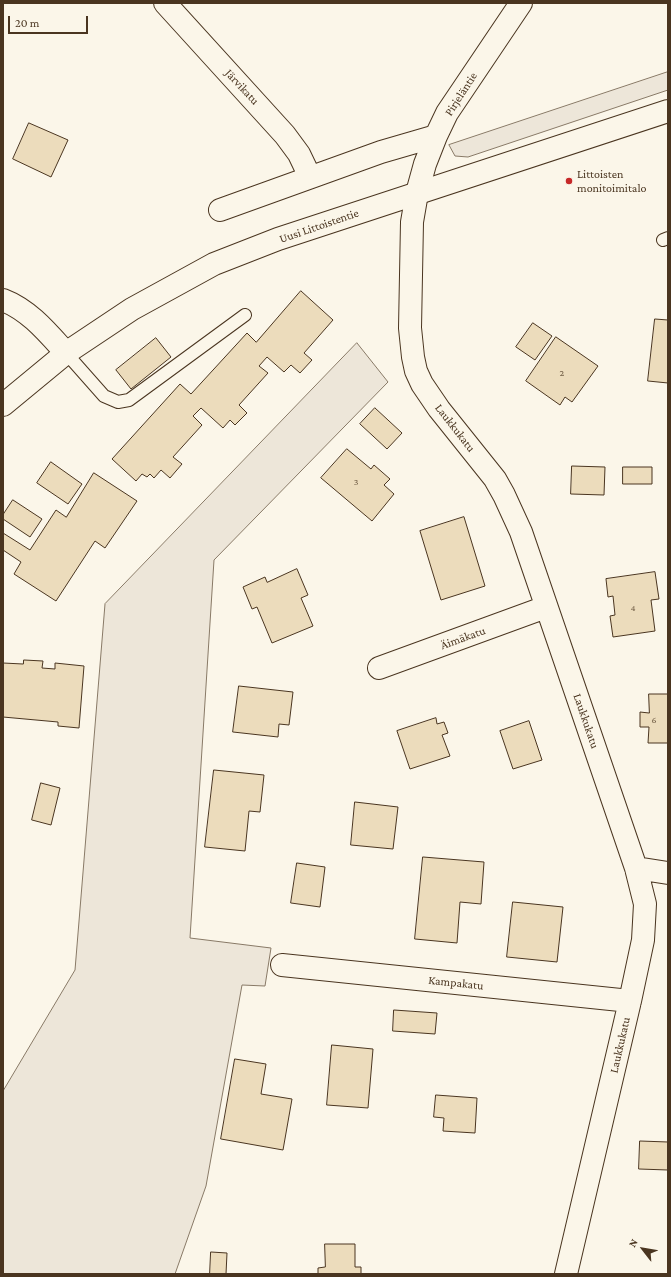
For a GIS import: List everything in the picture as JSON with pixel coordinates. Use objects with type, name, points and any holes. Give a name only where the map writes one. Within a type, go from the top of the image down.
[{"type":"street","name":"Järvikatu","points":[[165,3],[285,135],[299,154],[310,177]]},
{"type":"street","name":"Pirjeläntie","points":[[417,193],[425,164],[447,113],[521,3]]},
{"type":"street","name":"Uusi Littoistentie","points":[[3,405],[66,353],[132,309],[214,264],[278,239],[668,111]]},
{"type":"street","points":[[220,210],[381,152],[436,136]]},
{"type":"street","name":"Laukkukatu","points":[[417,193],[412,222],[410,328],[416,371],[430,397],[484,465],[504,495],[521,532],[636,868],[645,904],[645,922],[630,1001],[566,1274]]},
{"type":"street","points":[[3,300],[15,305],[40,324],[66,353]]},
{"type":"street","name":"Äimäkatu","points":[[379,668],[546,607]]},
{"type":"street","points":[[636,868],[668,874]]},
{"type":"street","name":"Kampakatu","points":[[282,965],[630,1001]]},
{"type":"lane","points":[[66,353],[104,396],[118,402],[129,400],[245,315]]},
{"type":"shaded area","points":[[668,72],[668,90],[468,157],[455,156],[449,145]]},
{"type":"shaded area","points":[[357,343],[388,382],[214,560],[190,938],[271,948],[265,986],[242,985],[206,1186],[175,1274],[3,1274],[3,1091],[75,970],[105,604]]},
{"type":"building","points":[[29,123],[68,140],[51,177],[13,159]]},
{"type":"building","points":[[301,291],[333,320],[304,353],[312,360],[300,373],[291,365],[284,372],[267,357],[259,366],[268,373],[239,405],[247,413],[235,425],[230,420],[223,428],[201,408],[193,416],[202,425],[173,457],[182,464],[170,478],[161,470],[154,478],[150,474],[147,477],[142,474],[136,481],[112,459],[180,384],[191,394],[247,333],[256,342]]},
{"type":"building","points":[[655,319],[668,320],[668,383],[648,381]]},
{"type":"building","points":[[533,323],[552,336],[535,360],[516,347]]},
{"type":"building","points":[[556,337],[598,366],[572,402],[565,397],[560,405],[526,381]]},
{"type":"building","points":[[156,338],[171,357],[131,389],[116,370]]},
{"type":"building","points":[[375,408],[402,433],[387,449],[360,424]]},
{"type":"building","points":[[347,449],[371,469],[374,465],[390,479],[384,485],[394,494],[372,521],[321,478]]},
{"type":"building","points":[[51,462],[82,484],[68,504],[37,483]]},
{"type":"building","points":[[572,466],[605,467],[604,495],[571,494]]},
{"type":"building","points":[[623,467],[652,467],[652,484],[623,484]]},
{"type":"building","points":[[94,473],[137,501],[105,548],[95,541],[56,601],[14,574],[21,562],[3,550],[3,533],[30,550],[56,510],[66,517]]},
{"type":"building","points":[[13,500],[42,519],[30,537],[3,519],[3,515]]},
{"type":"building","points":[[464,517],[485,586],[441,600],[420,531]]},
{"type":"building","points":[[297,569],[308,595],[301,598],[313,626],[272,643],[257,607],[252,609],[243,587],[265,577],[267,582]]},
{"type":"building","points":[[655,572],[659,599],[651,600],[655,631],[613,637],[610,616],[615,615],[613,596],[608,597],[606,579]]},
{"type":"building","points":[[24,660],[43,661],[42,668],[55,669],[55,663],[84,666],[79,728],[58,726],[58,722],[3,717],[3,663],[23,664]]},
{"type":"building","points":[[239,686],[293,692],[289,725],[279,724],[278,737],[233,732]]},
{"type":"building","points":[[649,694],[668,694],[668,743],[648,743],[649,727],[640,727],[640,712],[649,713]]},
{"type":"building","points":[[436,718],[437,724],[444,722],[448,733],[442,735],[450,756],[410,769],[397,731]]},
{"type":"building","points":[[529,721],[542,760],[513,769],[500,731]]},
{"type":"building","points":[[214,770],[264,775],[260,812],[249,811],[245,851],[205,847]]},
{"type":"building","points":[[41,783],[60,788],[51,825],[32,820]]},
{"type":"building","points":[[355,802],[398,807],[393,849],[351,845]]},
{"type":"building","points":[[423,857],[484,862],[481,904],[460,902],[457,943],[415,939]]},
{"type":"building","points":[[297,863],[325,867],[320,907],[291,903]]},
{"type":"building","points":[[513,902],[563,907],[557,962],[507,957]]},
{"type":"building","points":[[394,1010],[437,1013],[435,1034],[393,1031]]},
{"type":"building","points":[[332,1045],[373,1049],[368,1108],[327,1105]]},
{"type":"building","points":[[235,1059],[266,1064],[261,1094],[292,1099],[283,1150],[221,1139]]},
{"type":"building","points":[[436,1095],[477,1098],[475,1133],[443,1131],[444,1118],[434,1117]]},
{"type":"building","points":[[640,1141],[668,1142],[668,1170],[639,1169]]},
{"type":"building","points":[[325,1244],[355,1244],[355,1267],[361,1267],[361,1274],[318,1274],[318,1268],[325,1267]]},
{"type":"building","points":[[211,1252],[227,1253],[226,1274],[210,1274]]},
{"type":"place","name":"Littoisten monitoimitalo","points":[[569,181]]}]
